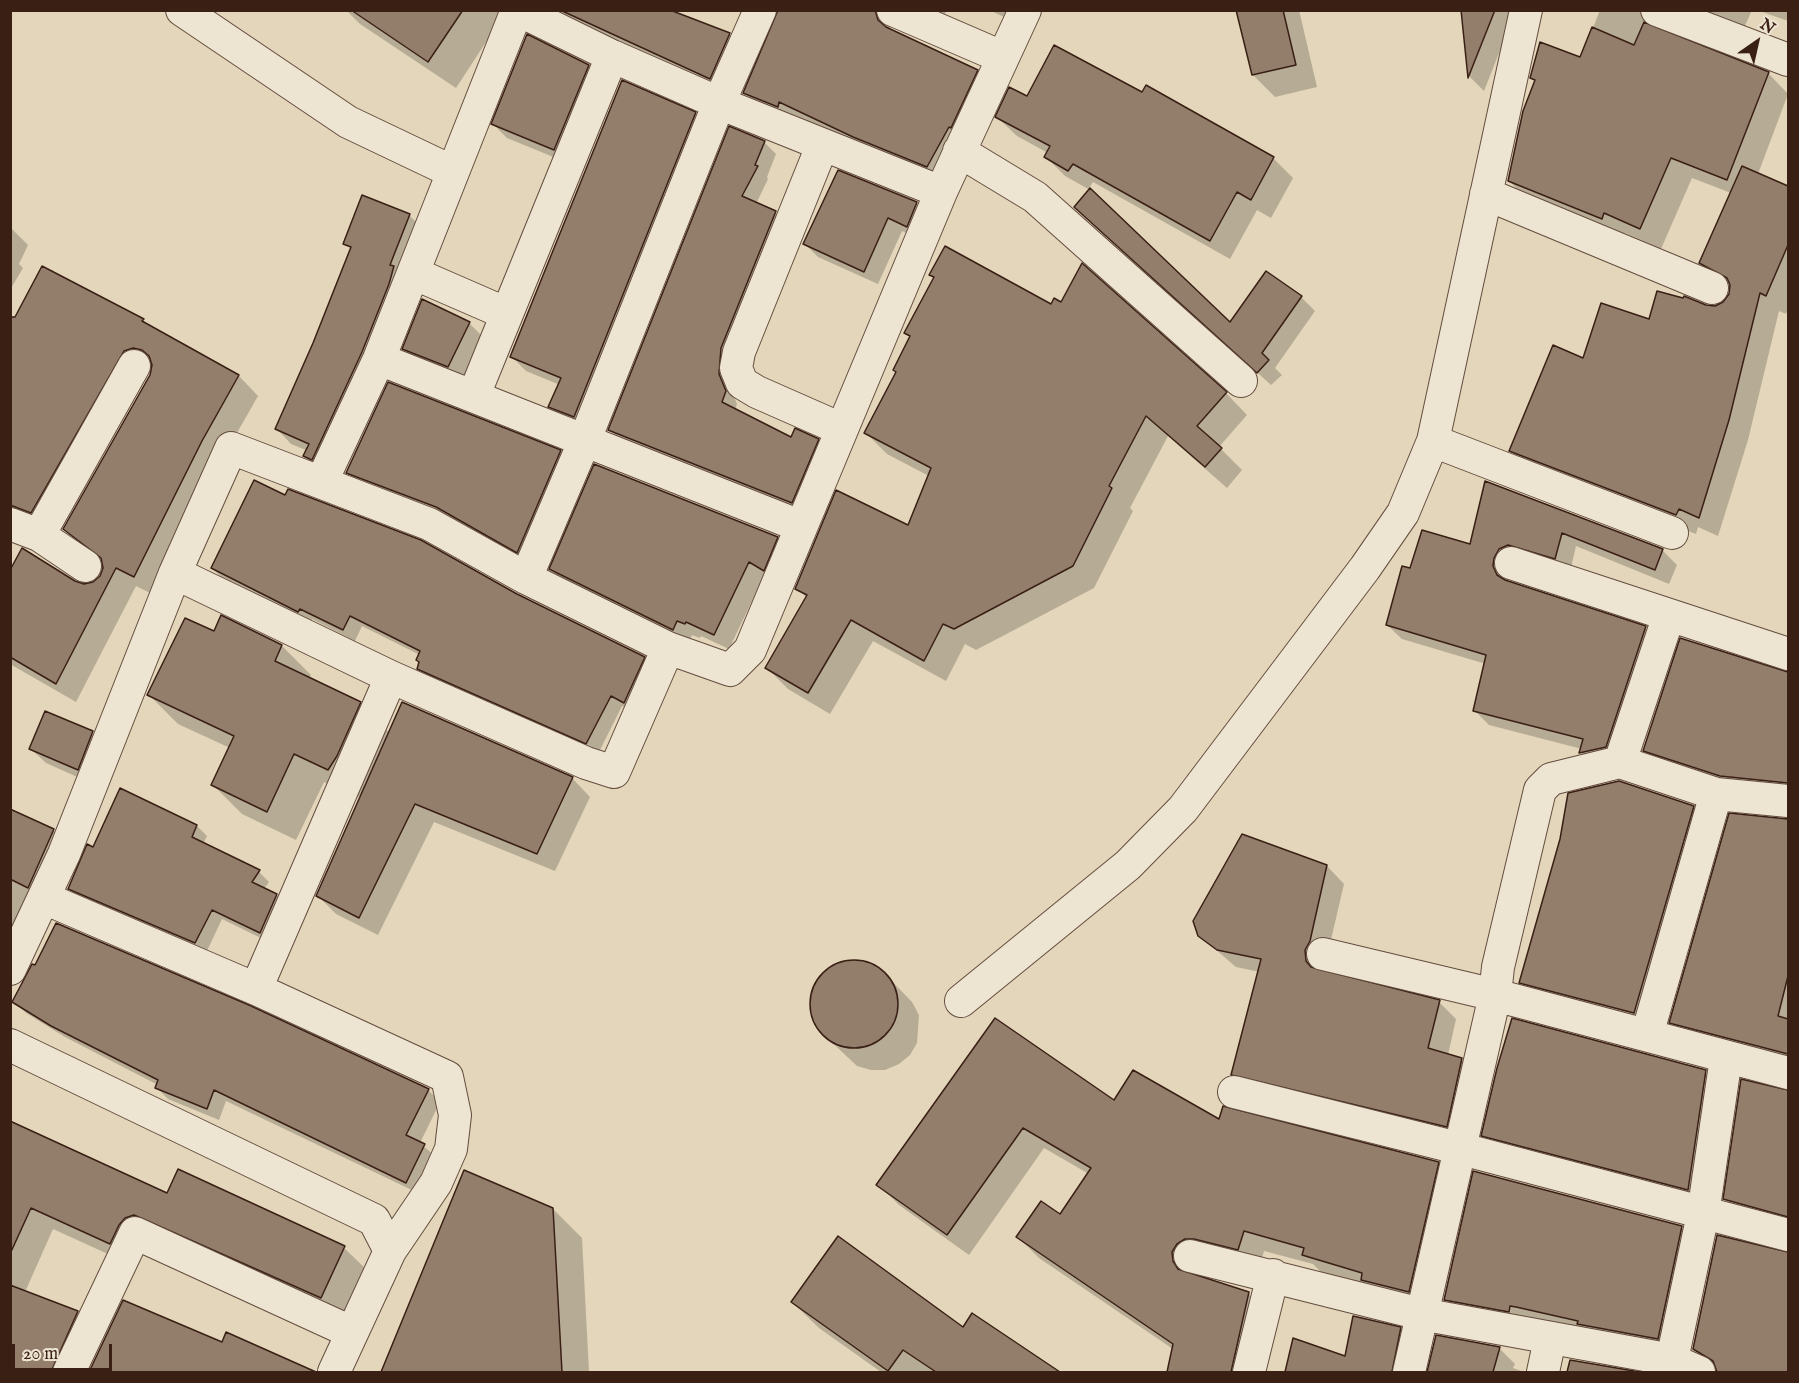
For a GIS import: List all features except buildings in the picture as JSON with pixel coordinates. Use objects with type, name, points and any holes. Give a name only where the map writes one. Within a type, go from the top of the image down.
[{"type":"street","points":[[182,10],[348,122],[453,172]]},
{"type":"street","points":[[322,481],[379,359],[517,10],[612,56],[719,103],[941,192]]},
{"type":"street","points":[[526,578],[584,442],[719,103],[760,10]]},
{"type":"street","points":[[893,10],[1002,57]]},
{"type":"street","points":[[10,969],[64,854],[175,573],[231,448],[322,481],[429,524],[526,578],[668,648],[730,670],[750,650],[941,192],[1025,10]]},
{"type":"street","points":[[961,1001],[1128,865],[1183,809],[1365,568],[1403,513],[1433,441],[1526,10]]},
{"type":"street","points":[[1657,10],[1788,60]]},
{"type":"street","points":[[474,395],[505,313],[612,56]]},
{"type":"street","points":[[822,146],[739,352],[736,368],[742,383],[757,392],[841,429]]},
{"type":"street","points":[[959,152],[1035,197],[1241,381]]},
{"type":"street","points":[[1486,194],[1712,288]]},
{"type":"street","points":[[413,273],[505,313]]},
{"type":"street","points":[[379,359],[800,526]]},
{"type":"street","points":[[84,566],[20,535],[134,366]]},
{"type":"street","points":[[1433,441],[1672,533]]},
{"type":"street","points":[[1511,562],[1788,654]]},
{"type":"street","points":[[175,573],[391,677],[586,763],[614,772],[668,648]]},
{"type":"street","points":[[1620,762],[1669,615]]},
{"type":"street","points":[[256,989],[391,677]]},
{"type":"street","points":[[1409,1372],[1458,1148],[1495,995],[1498,967],[1540,790],[1551,779],[1620,762],[1716,794],[1788,801]]},
{"type":"street","points":[[1647,1035],[1716,794]]},
{"type":"street","points":[[44,898],[256,989],[447,1077],[455,1115],[451,1149],[436,1183],[390,1251],[334,1372]]},
{"type":"street","points":[[1323,954],[1495,995],[1788,1073]]},
{"type":"street","points":[[10,1045],[374,1220],[390,1251]]},
{"type":"street","points":[[1190,1256],[1421,1314],[1685,1366],[1703,1214],[1726,1058]]},
{"type":"street","points":[[1234,1092],[1788,1235]]},
{"type":"street","points":[[69,1372],[135,1233],[351,1332]]},
{"type":"street","points":[[1249,1372],[1273,1275]]},
{"type":"street","points":[[1543,1372],[1550,1340]]}]
